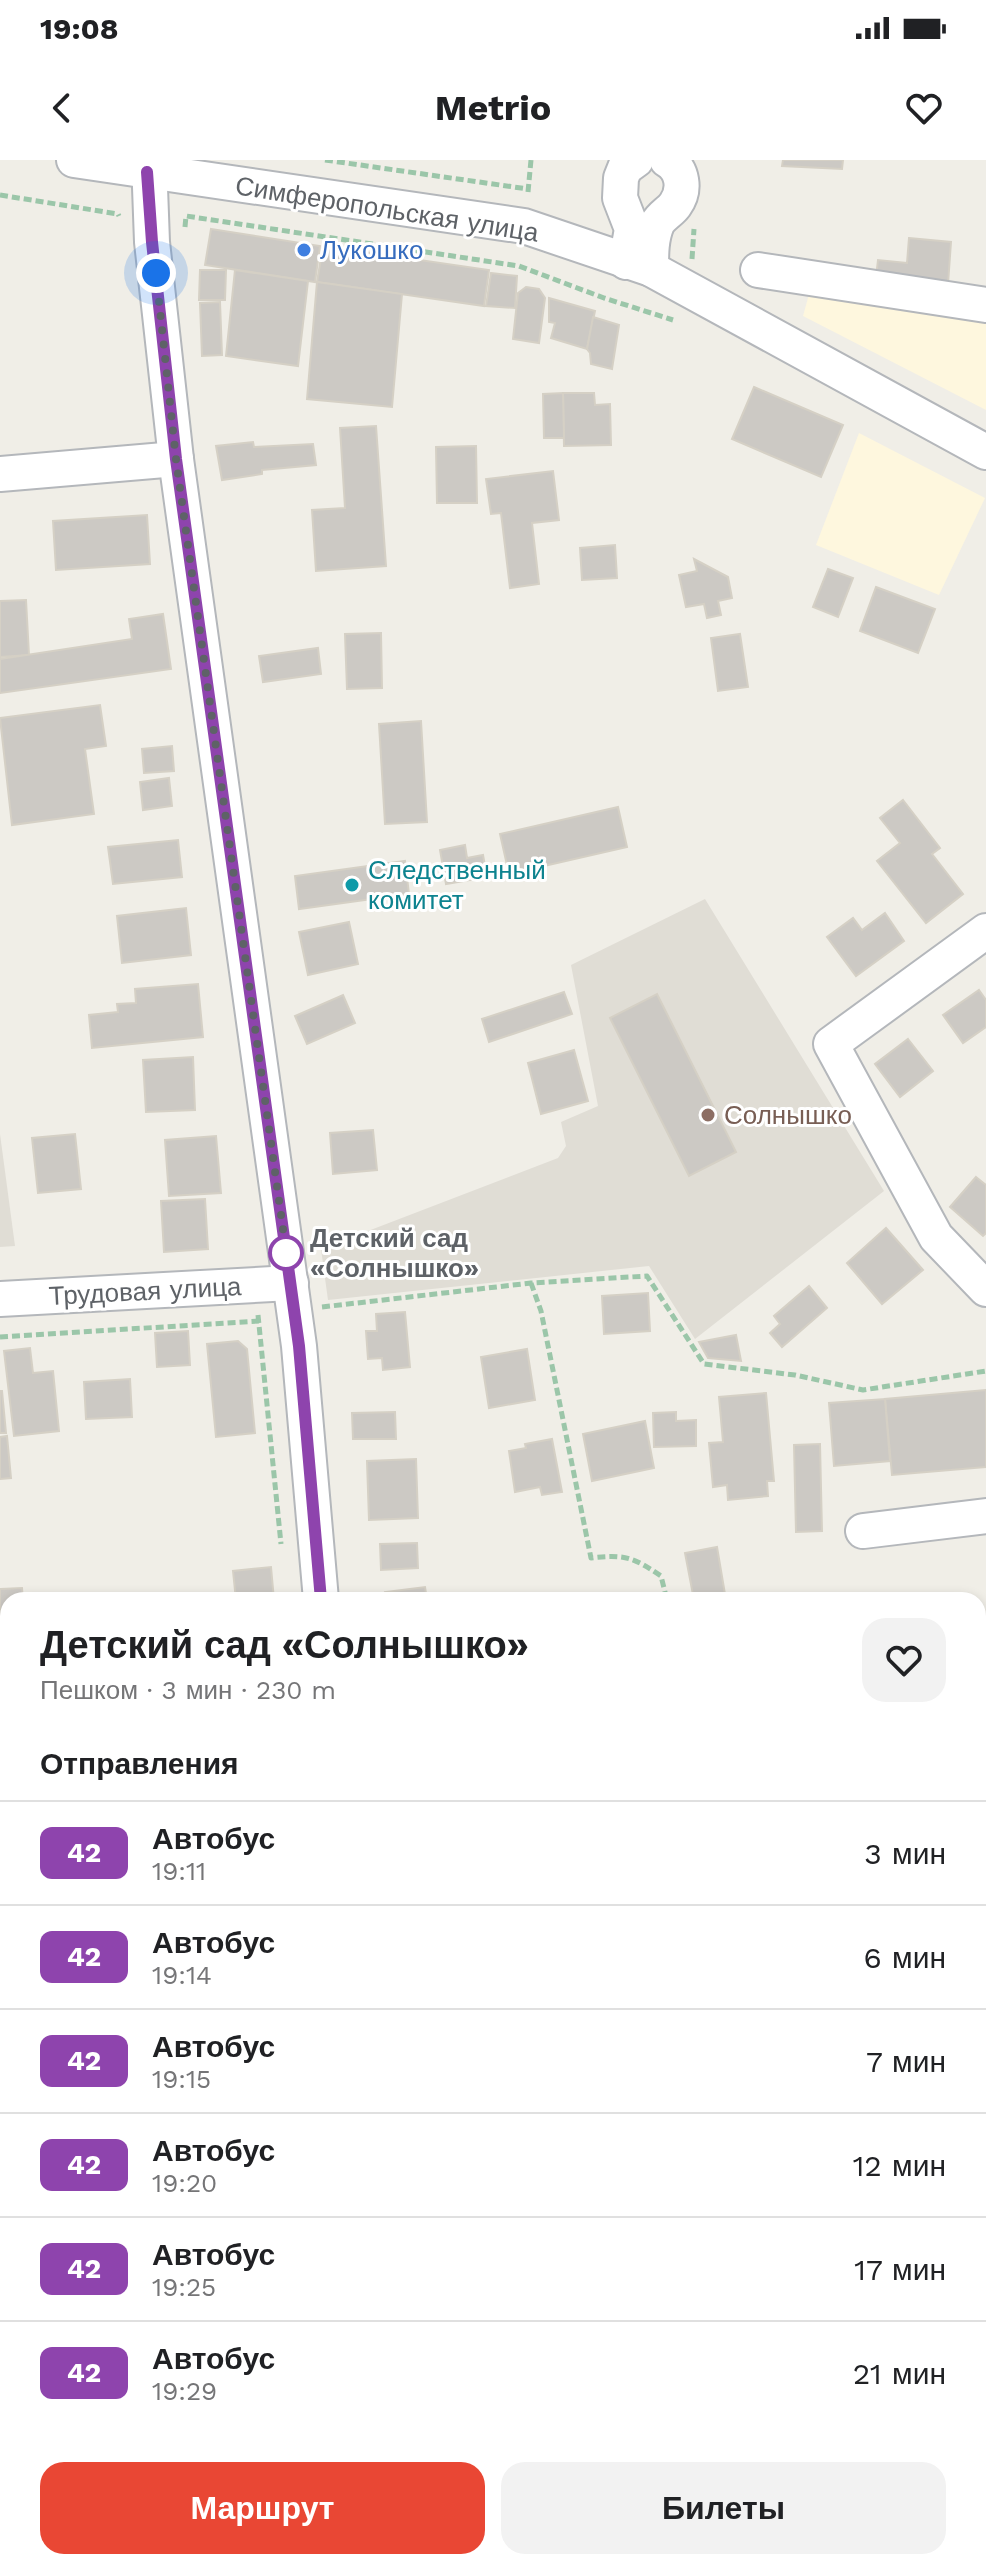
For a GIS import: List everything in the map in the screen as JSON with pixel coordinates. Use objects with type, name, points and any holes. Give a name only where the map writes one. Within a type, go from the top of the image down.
[{"type":"street","name":"Симферопольская улица","points":[[74,160],[148,166],[524,226],[639,266],[986,452]]},
{"type":"street","points":[[636,160],[625,168],[620,198],[632,229],[639,266]]},
{"type":"street","points":[[639,266],[651,247],[658,222],[676,204],[682,187],[680,174],[667,160]]},
{"type":"street","points":[[148,166],[152,242],[176,459],[291,1283],[320,1592]]},
{"type":"street","points":[[758,270],[986,305]]},
{"type":"street","points":[[0,474],[176,459]]},
{"type":"street","points":[[980,1282],[936,1237],[831,1044],[986,931]]},
{"type":"street","name":"Трудовая улица","points":[[0,1299],[291,1283]]},
{"type":"street","points":[[863,1531],[986,1516]]},
{"type":"path","points":[[325,160],[528,189],[531,160]]},
{"type":"path","points":[[0,195],[118,214]]},
{"type":"path","points":[[186,216],[519,266],[686,324]]},
{"type":"path","points":[[691,269],[695,222]]},
{"type":"path","points":[[321,1308],[531,1283],[647,1276],[704,1364],[795,1375],[863,1390],[986,1371]]},
{"type":"path","points":[[531,1283],[541,1311],[591,1558],[613,1556],[638,1560],[661,1576],[665,1592]]},
{"type":"path","points":[[0,1337],[258,1318],[282,1553]]},
{"type":"shaded area","points":[[811,287],[986,317],[986,410],[803,316]]},
{"type":"shaded area","points":[[859,433],[985,498],[939,595],[816,545]]},
{"type":"shaded area","name":"Солнышко","points":[[705,899],[884,1191],[695,1339],[649,1266],[328,1300],[321,1249],[558,1158],[566,1146],[561,1122],[598,1106],[571,965]]},
{"type":"shaded area","points":[[0,1134],[15,1246],[0,1247]]},
{"type":"building","points":[[783,160],[843,160],[842,169],[782,166]]},
{"type":"building","points":[[211,229],[320,246],[315,282],[205,265]]},
{"type":"building","points":[[909,238],[951,242],[948,284],[876,277],[878,260],[907,263]]},
{"type":"building","points":[[323,246],[489,270],[484,306],[317,282]]},
{"type":"building","points":[[200,270],[226,270],[225,300],[199,300]]},
{"type":"building","points":[[235,270],[308,281],[298,366],[226,356]]},
{"type":"building","points":[[491,273],[517,276],[515,308],[486,306]]},
{"type":"building","points":[[317,282],[402,294],[392,407],[307,399]]},
{"type":"building","points":[[526,287],[539,289],[545,298],[539,343],[513,339],[518,293]]},
{"type":"building","points":[[549,298],[595,311],[587,349],[551,338],[555,323],[549,322]]},
{"type":"building","points":[[220,302],[222,355],[202,356],[200,303]]},
{"type":"building","points":[[593,317],[619,325],[612,369],[591,364],[587,349]]},
{"type":"building","points":[[754,387],[843,425],[821,477],[732,439]]},
{"type":"building","points":[[563,393],[594,393],[595,405],[610,404],[611,445],[564,446]]},
{"type":"building","points":[[563,393],[564,438],[544,438],[543,394]]},
{"type":"building","points":[[376,426],[386,566],[316,571],[312,510],[345,508],[340,428]]},
{"type":"building","points":[[253,442],[254,447],[313,444],[316,465],[262,470],[262,474],[222,480],[216,446]]},
{"type":"building","points":[[476,446],[477,503],[437,503],[436,447]]},
{"type":"building","points":[[553,471],[559,520],[532,523],[539,584],[510,588],[501,513],[491,514],[486,479]]},
{"type":"building","points":[[147,515],[150,564],[56,570],[53,521]]},
{"type":"building","points":[[615,545],[617,578],[582,580],[580,548]]},
{"type":"building","points":[[694,559],[728,577],[732,598],[718,601],[721,615],[707,618],[704,604],[686,607],[679,575],[697,571]]},
{"type":"building","points":[[828,569],[853,578],[838,617],[813,607]]},
{"type":"building","points":[[876,587],[935,609],[918,653],[860,631]]},
{"type":"building","points":[[26,600],[29,655],[0,657],[0,601]]},
{"type":"building","points":[[163,614],[171,669],[0,693],[0,659],[132,639],[129,619]]},
{"type":"building","points":[[381,633],[382,688],[347,689],[345,634]]},
{"type":"building","points":[[740,634],[748,687],[718,691],[711,638]]},
{"type":"building","points":[[318,648],[321,674],[263,682],[259,656]]},
{"type":"building","points":[[100,705],[106,746],[85,749],[94,814],[12,825],[0,718]]},
{"type":"building","points":[[421,721],[427,822],[385,824],[379,724]]},
{"type":"building","points":[[172,746],[174,771],[144,773],[142,749]]},
{"type":"building","points":[[169,778],[172,806],[143,810],[140,782]]},
{"type":"building","points":[[903,800],[940,848],[932,854],[963,894],[926,923],[877,861],[900,843],[880,818]]},
{"type":"building","points":[[618,807],[627,847],[509,874],[500,834]]},
{"type":"building","points":[[178,840],[182,877],[113,884],[108,847]]},
{"type":"building","points":[[465,845],[467,858],[483,855],[487,877],[446,884],[440,850]]},
{"type":"building","name":"Следственный комитет","points":[[405,861],[409,894],[299,909],[295,876]]},
{"type":"building","points":[[186,908],[191,955],[122,963],[117,916]]},
{"type":"building","points":[[885,913],[904,941],[856,976],[827,937],[853,918],[862,930]]},
{"type":"building","points":[[349,922],[358,964],[308,975],[299,932]]},
{"type":"building","points":[[198,984],[203,1037],[92,1048],[89,1015],[118,1012],[117,1004],[136,1003],[135,989]]},
{"type":"building","points":[[979,990],[986,1000],[986,1027],[963,1043],[943,1015]]},
{"type":"building","points":[[564,992],[572,1014],[489,1042],[482,1019]]},
{"type":"building","points":[[657,994],[736,1152],[689,1176],[610,1018]]},
{"type":"building","points":[[343,995],[355,1023],[307,1044],[295,1016]]},
{"type":"building","points":[[908,1039],[933,1071],[900,1097],[875,1064]]},
{"type":"building","points":[[574,1050],[588,1101],[541,1114],[528,1063]]},
{"type":"building","points":[[193,1057],[195,1110],[146,1112],[143,1060]]},
{"type":"building","points":[[373,1130],[377,1170],[333,1174],[330,1133]]},
{"type":"building","points":[[75,1134],[81,1189],[38,1193],[32,1138]]},
{"type":"building","points":[[216,1136],[221,1193],[169,1196],[165,1140]]},
{"type":"building","points":[[976,1177],[986,1185],[986,1233],[983,1236],[950,1207]]},
{"type":"building","points":[[205,1199],[208,1249],[164,1252],[161,1201]]},
{"type":"building","points":[[886,1228],[923,1270],[882,1304],[847,1263]]},
{"type":"building","points":[[809,1286],[827,1308],[782,1347],[770,1333],[780,1324],[774,1316]]},
{"type":"building","points":[[648,1293],[650,1331],[604,1334],[602,1296]]},
{"type":"building","points":[[405,1312],[410,1367],[383,1370],[382,1358],[368,1359],[366,1331],[377,1331],[376,1314]]},
{"type":"building","points":[[188,1331],[190,1365],[157,1367],[155,1333]]},
{"type":"building","points":[[736,1335],[741,1361],[708,1358],[699,1342]]},
{"type":"building","points":[[238,1341],[247,1349],[255,1433],[216,1437],[207,1344]]},
{"type":"building","points":[[30,1348],[33,1373],[53,1371],[59,1431],[14,1436],[4,1351]]},
{"type":"building","points":[[527,1349],[535,1400],[489,1408],[481,1357]]},
{"type":"building","points":[[130,1379],[132,1417],[86,1419],[84,1382]]},
{"type":"building","points":[[986,1390],[986,1467],[892,1475],[885,1399]]},
{"type":"building","points":[[2,1391],[6,1433],[0,1433]]},
{"type":"building","points":[[766,1393],[774,1481],[767,1481],[768,1496],[728,1500],[727,1485],[713,1487],[709,1443],[723,1442],[719,1397]]},
{"type":"building","points":[[885,1399],[890,1461],[834,1466],[829,1403]]},
{"type":"building","points":[[395,1412],[396,1439],[353,1439],[352,1413]]},
{"type":"building","points":[[676,1412],[676,1421],[696,1420],[696,1446],[654,1447],[653,1413]]},
{"type":"building","points":[[645,1421],[654,1468],[592,1481],[583,1434]]},
{"type":"building","points":[[7,1436],[11,1478],[0,1479],[0,1437]]},
{"type":"building","points":[[552,1439],[562,1492],[542,1495],[540,1487],[515,1492],[509,1451],[526,1448],[525,1444]]},
{"type":"building","points":[[820,1444],[822,1531],[796,1532],[794,1445]]},
{"type":"building","points":[[416,1459],[418,1518],[369,1520],[367,1461]]},
{"type":"building","points":[[417,1543],[418,1568],[381,1570],[380,1544]]},
{"type":"building","points":[[717,1547],[725,1592],[692,1592],[685,1553]]},
{"type":"building","points":[[271,1567],[273,1592],[235,1592],[233,1571]]},
{"type":"building","points":[[425,1587],[426,1592],[385,1592]]},
{"type":"building","points":[[22,1588],[22,1592],[0,1592],[0,1589]]},
{"type":"bus line","name":"42","points":[[147,172],[176,459],[299,1346],[320,1592]]},
{"type":"place","name":"Лукошко","points":[[304,250]]},
{"type":"place","name":"Следственный комитет","points":[[352,885]]},
{"type":"place","name":"Солнышко","points":[[708,1115]]},
{"type":"place","name":"Детский сад «Солнышко»","points":[[286,1253]]},
{"type":"route","points":[[156,273],[176,459],[287,1258],[286,1253]]}]
